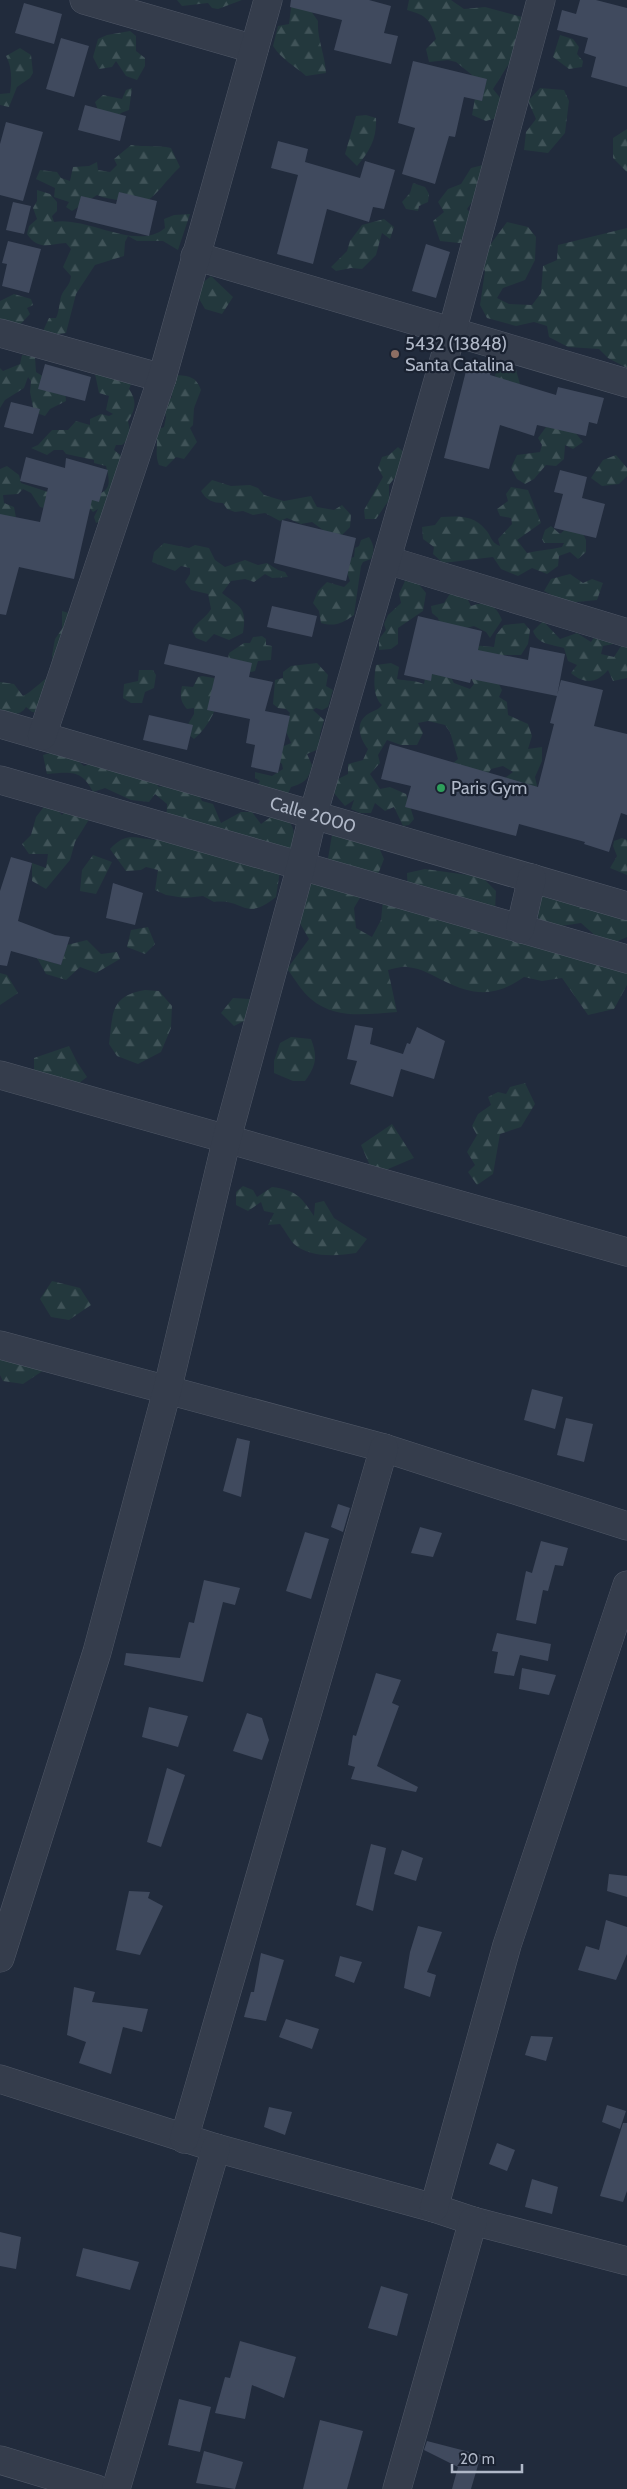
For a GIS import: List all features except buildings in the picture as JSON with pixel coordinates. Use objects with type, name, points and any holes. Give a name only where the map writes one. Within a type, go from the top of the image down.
[{"type":"street","points":[[84,0],[254,49]]},
{"type":"street","points":[[42,736],[162,378],[268,0]]},
{"type":"street","points":[[0,1958],[96,1652],[167,1391],[227,1138],[301,866],[313,815],[452,332],[541,0]]},
{"type":"street","points":[[196,256],[627,384]]},
{"type":"street","points":[[0,333],[162,378]]},
{"type":"street","points":[[387,560],[627,633]]},
{"type":"street","name":"Calle 2000","points":[[0,724],[627,906]]},
{"type":"street","points":[[0,780],[627,959]]},
{"type":"street","points":[[520,929],[532,878]]},
{"type":"street","points":[[0,1075],[627,1252]]},
{"type":"street","points":[[0,1345],[384,1448],[627,1526]]},
{"type":"street","points":[[184,2139],[384,1448]]},
{"type":"street","points":[[434,2208],[508,1945],[627,1586]]},
{"type":"street","points":[[0,2079],[184,2139],[434,2208],[474,2221],[627,2261]]},
{"type":"street","points":[[116,2489],[216,2148]]},
{"type":"street","points":[[397,2489],[474,2221]]},
{"type":"street","points":[[0,2460],[96,2489]]},
{"type":"green space","points":[[177,0],[242,0],[218,9],[212,8],[208,3],[182,6]]},
{"type":"green space","points":[[295,0],[306,4],[318,21],[326,73],[306,76],[284,59],[273,46],[278,26],[289,24],[291,8]]},
{"type":"green space","points":[[409,0],[451,0],[464,9],[485,7],[522,17],[519,53],[510,62],[493,89],[502,100],[500,117],[486,121],[472,115],[476,93],[472,75],[456,62],[448,60],[429,62],[426,49],[436,39],[427,19],[407,10]]},
{"type":"green space","points":[[130,31],[136,36],[136,51],[145,58],[145,66],[137,80],[126,76],[116,61],[112,67],[99,69],[93,57],[98,39],[107,35]]},
{"type":"green space","points":[[560,35],[573,39],[579,47],[577,54],[583,61],[582,67],[569,69],[553,57]]},
{"type":"green space","points":[[20,48],[31,55],[33,73],[30,78],[17,87],[9,107],[0,105],[0,94],[10,93],[11,88],[10,69],[6,56]]},
{"type":"green space","points":[[132,88],[129,110],[121,113],[115,119],[99,113],[95,102],[103,95],[122,99],[126,90]]},
{"type":"green space","points":[[540,88],[564,90],[569,101],[565,133],[548,153],[524,150],[526,132],[536,119],[528,101]]},
{"type":"green space","points":[[366,115],[376,118],[374,138],[366,155],[357,166],[345,154],[356,116]]},
{"type":"green space","points":[[627,129],[627,172],[613,158],[613,138]]},
{"type":"green space","points":[[131,145],[171,148],[180,167],[157,193],[140,206],[97,195],[72,211],[66,207],[69,202],[54,197],[55,188],[36,179],[40,170],[57,172],[61,178],[70,181],[73,167],[89,166],[97,162],[98,170],[110,172],[117,165],[114,159]]},
{"type":"green space","points":[[483,165],[481,194],[467,209],[476,221],[468,242],[440,241],[433,221],[444,212],[438,202],[448,189],[461,184],[471,168]]},
{"type":"green space","points":[[413,183],[425,187],[429,194],[428,202],[419,206],[418,211],[406,209],[402,202],[410,193]]},
{"type":"green space","points":[[37,190],[50,194],[57,202],[57,211],[52,216],[54,222],[81,224],[126,235],[154,234],[165,228],[164,219],[174,215],[190,214],[178,250],[163,241],[137,241],[128,236],[125,242],[124,256],[95,265],[76,294],[66,333],[58,334],[43,331],[49,318],[56,318],[61,296],[70,282],[71,276],[63,267],[71,249],[66,243],[40,245],[35,243],[27,234],[29,226],[37,219],[33,208],[37,201]]},
{"type":"green space","points":[[384,219],[394,227],[390,239],[382,233],[376,255],[362,269],[351,268],[336,271],[331,267],[347,251],[350,241],[362,225]]},
{"type":"green space","points":[[507,222],[528,227],[536,237],[535,260],[525,280],[503,288],[497,298],[509,304],[532,305],[541,293],[543,266],[557,260],[558,245],[627,228],[627,368],[608,358],[599,349],[568,347],[549,337],[547,326],[534,322],[516,326],[487,318],[480,305],[485,271],[479,260]]},
{"type":"green space","points":[[211,276],[233,297],[222,314],[205,309],[198,297],[201,284]]},
{"type":"green space","points":[[14,294],[31,299],[33,305],[27,308],[30,314],[17,328],[0,321],[0,301]]},
{"type":"green space","points":[[22,355],[35,357],[36,372],[65,390],[66,401],[50,409],[45,416],[34,412],[30,392],[31,381],[28,377],[24,388],[5,400],[0,408],[0,368],[3,371],[20,364]]},
{"type":"green space","points":[[501,364],[512,364],[520,384],[497,381],[495,375]]},
{"type":"green space","points":[[110,367],[132,382],[129,389],[134,405],[133,413],[128,421],[131,437],[122,445],[116,445],[114,450],[122,456],[107,519],[96,523],[94,517],[98,509],[93,512],[86,504],[88,499],[101,494],[107,488],[109,479],[106,466],[94,463],[94,460],[66,454],[63,450],[54,450],[47,455],[31,448],[38,445],[52,430],[68,430],[76,421],[90,425],[90,419],[101,414],[109,416],[113,414],[106,410],[109,396],[99,393],[95,374]]},
{"type":"green space","points":[[175,375],[194,379],[201,390],[194,408],[193,425],[190,428],[197,442],[184,459],[176,457],[166,467],[159,465],[156,430],[164,427],[166,417],[163,406],[172,397],[169,388]]},
{"type":"green space","points":[[569,425],[583,442],[573,449],[565,445],[564,459],[556,466],[546,465],[534,479],[525,484],[517,479],[511,468],[517,455],[540,452],[542,445],[538,438],[546,427]]},
{"type":"green space","points":[[398,447],[405,453],[403,467],[389,485],[389,500],[376,519],[365,519],[364,510],[383,477],[378,468],[382,457],[389,455]]},
{"type":"green space","points":[[616,455],[627,468],[627,476],[619,484],[602,486],[591,478],[603,460]]},
{"type":"green space","points":[[7,466],[19,475],[21,483],[51,493],[52,510],[40,507],[31,493],[23,489],[18,494],[3,495],[4,503],[14,507],[17,523],[0,523],[0,469]]},
{"type":"green space","points":[[212,480],[231,486],[250,485],[258,488],[264,495],[284,501],[311,496],[317,507],[334,510],[342,505],[351,515],[350,527],[340,537],[330,535],[312,522],[301,524],[287,518],[280,521],[265,513],[253,515],[243,511],[235,512],[227,509],[223,503],[205,497],[201,491]]},
{"type":"green space","points":[[511,487],[528,490],[541,523],[517,540],[527,553],[562,547],[564,543],[544,543],[542,539],[545,530],[551,526],[560,534],[570,525],[580,527],[586,540],[586,552],[578,559],[570,552],[559,556],[558,566],[547,574],[532,568],[518,576],[501,569],[493,557],[443,563],[433,554],[434,547],[423,539],[422,527],[435,525],[441,517],[459,517],[476,521],[481,524],[494,543],[500,546],[498,539],[512,524],[511,518],[500,516],[497,509],[508,501],[506,494]]},
{"type":"green space","points":[[369,537],[373,545],[373,553],[371,559],[363,562],[361,566],[354,615],[339,624],[321,623],[319,611],[313,603],[318,591],[327,582],[344,587],[350,581],[345,567],[347,559],[354,557],[355,548],[359,546],[361,540]]},
{"type":"green space","points":[[164,543],[189,548],[195,545],[209,548],[215,560],[225,567],[245,560],[258,565],[267,563],[285,572],[288,577],[272,578],[265,574],[254,582],[245,579],[231,581],[222,593],[241,609],[244,618],[243,633],[229,640],[214,634],[206,642],[196,638],[192,631],[211,609],[208,594],[191,590],[185,582],[190,574],[190,568],[181,566],[175,571],[152,562],[154,552]]},
{"type":"green space","points":[[570,574],[583,583],[592,579],[603,583],[597,600],[567,603],[544,591],[551,579]]},
{"type":"green space","points":[[405,581],[417,582],[426,593],[423,611],[398,628],[398,644],[391,649],[379,650],[379,639],[386,630],[384,624],[388,615],[401,603],[399,594]]},
{"type":"green space","points":[[451,592],[467,598],[471,606],[486,604],[494,607],[502,620],[490,638],[486,632],[474,626],[443,634],[438,618],[432,613],[431,606],[444,603]]},
{"type":"green space","points":[[62,611],[72,614],[45,713],[32,712],[26,707],[18,714],[0,712],[0,682],[14,684],[23,696],[50,676],[55,639],[62,629]]},
{"type":"green space","points":[[543,621],[560,639],[577,633],[591,642],[598,631],[618,643],[603,646],[601,654],[614,657],[621,646],[627,644],[627,678],[613,681],[608,670],[600,678],[591,681],[576,677],[571,673],[577,665],[568,661],[564,648],[546,643],[535,636],[533,631]]},
{"type":"green space","points":[[524,623],[530,630],[528,644],[521,655],[504,655],[494,675],[502,690],[499,697],[507,702],[508,715],[528,724],[532,736],[528,749],[542,747],[542,761],[535,777],[539,795],[505,778],[513,772],[503,766],[491,769],[483,783],[444,771],[458,759],[450,732],[445,725],[428,721],[418,723],[423,733],[417,745],[401,745],[387,740],[378,755],[380,763],[370,774],[380,789],[390,787],[406,794],[414,819],[409,825],[403,826],[394,807],[385,811],[375,803],[371,813],[360,813],[351,809],[354,800],[345,806],[333,792],[336,780],[348,774],[348,764],[363,760],[368,749],[361,736],[360,726],[368,714],[382,705],[375,692],[376,665],[391,663],[399,667],[397,679],[424,684],[426,673],[448,672],[454,683],[470,689],[474,684],[466,667],[472,645],[494,647],[496,635],[504,625]]},
{"type":"green space","points":[[262,636],[266,639],[266,645],[272,646],[271,660],[258,661],[255,671],[239,675],[227,666],[229,653],[244,643],[250,643],[253,637]]},
{"type":"green space","points":[[317,663],[328,675],[326,686],[333,690],[328,707],[322,710],[316,708],[313,710],[324,720],[320,734],[319,749],[307,754],[312,765],[309,774],[306,780],[291,787],[288,794],[280,793],[277,789],[273,792],[257,786],[260,781],[255,778],[255,772],[272,776],[283,769],[282,764],[276,759],[277,749],[291,743],[284,727],[290,713],[286,709],[278,708],[273,704],[275,680],[283,678],[283,672],[291,666]]},
{"type":"green space","points":[[139,670],[153,670],[156,675],[154,688],[145,692],[142,703],[131,703],[123,698],[124,684],[138,681]]},
{"type":"green space","points":[[198,677],[214,678],[222,686],[213,715],[205,728],[194,739],[184,731],[194,714],[194,708],[187,709],[181,698],[181,690],[182,686],[193,687]]},
{"type":"green space","points":[[63,749],[84,766],[100,761],[148,774],[159,787],[178,782],[194,785],[202,801],[213,804],[221,823],[241,812],[252,812],[261,824],[275,814],[286,819],[292,826],[294,848],[282,857],[276,897],[265,905],[250,909],[232,903],[214,902],[203,896],[185,898],[166,895],[155,890],[158,870],[146,867],[141,870],[126,871],[110,849],[121,840],[132,837],[157,840],[166,831],[167,804],[155,794],[149,802],[131,800],[105,788],[93,792],[84,779],[74,774],[47,774],[43,755]]},
{"type":"green space","points":[[49,800],[62,815],[74,801],[93,813],[75,842],[70,860],[46,889],[32,881],[32,863],[46,868],[48,854],[29,854],[22,844],[31,835],[36,817]]},
{"type":"green space","points":[[332,835],[377,843],[384,859],[377,877],[364,891],[354,908],[356,928],[372,937],[381,920],[383,900],[408,897],[407,873],[425,869],[482,877],[496,891],[495,910],[627,952],[627,985],[614,1009],[588,1015],[562,978],[542,981],[524,977],[504,988],[494,991],[475,992],[455,986],[422,970],[405,967],[388,970],[397,1012],[352,1014],[341,1013],[320,1006],[305,993],[287,969],[309,939],[294,913],[302,890],[325,876]]},
{"type":"green space","points":[[622,838],[627,840],[627,875],[610,868],[617,856],[613,846],[614,841]]},
{"type":"green space","points":[[93,855],[112,862],[96,894],[80,891],[82,870]]},
{"type":"green space","points":[[533,891],[627,906],[627,937],[607,946],[581,923],[541,929]]},
{"type":"green space","points":[[148,927],[155,944],[145,954],[127,947],[131,930]]},
{"type":"green space","points":[[87,940],[101,954],[117,952],[120,959],[96,973],[80,967],[66,980],[46,974],[37,958],[61,965],[67,945]]},
{"type":"green space","points":[[0,973],[7,975],[18,993],[0,1005]]},
{"type":"green space","points":[[145,990],[159,991],[172,1006],[171,1028],[161,1052],[138,1064],[117,1056],[109,1044],[111,1023],[115,1008],[119,1002],[125,997]]},
{"type":"green space","points":[[233,998],[250,999],[248,1019],[234,1026],[221,1013]]},
{"type":"green space","points":[[291,1037],[311,1039],[313,1045],[314,1066],[305,1081],[293,1081],[274,1073],[274,1061],[280,1043]]},
{"type":"green space","points":[[69,1046],[87,1077],[74,1087],[34,1077],[34,1058]]},
{"type":"green space","points":[[525,1083],[535,1104],[521,1127],[500,1134],[493,1174],[477,1185],[468,1172],[475,1165],[467,1152],[477,1135],[472,1126],[478,1114],[491,1105],[488,1097],[498,1092],[506,1094],[510,1087]]},
{"type":"green space","points":[[392,1124],[414,1158],[374,1175],[361,1145]]},
{"type":"green space","points":[[243,1186],[253,1190],[257,1197],[272,1187],[292,1192],[305,1203],[314,1216],[315,1203],[324,1201],[334,1218],[367,1239],[356,1253],[324,1255],[307,1252],[300,1249],[290,1240],[280,1224],[268,1225],[274,1213],[264,1211],[261,1202],[248,1211],[236,1205],[236,1192]]},
{"type":"green space","points":[[52,1281],[80,1288],[91,1305],[69,1320],[51,1317],[40,1299]]},
{"type":"green space","points":[[0,1353],[44,1370],[23,1384],[3,1381],[0,1375]]},
{"type":"place","name":"5432 (13848) Santa Catalina","points":[[395,354]]},
{"type":"place","name":"Paris Gym","points":[[441,788]]}]
